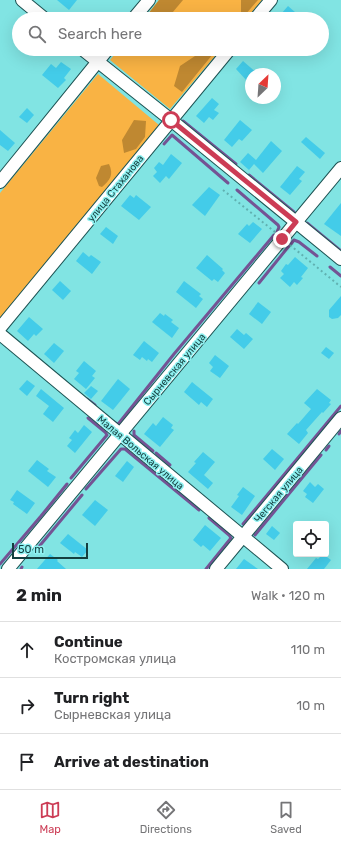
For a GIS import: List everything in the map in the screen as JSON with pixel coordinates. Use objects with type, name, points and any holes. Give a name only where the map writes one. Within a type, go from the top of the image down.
[{"type":"street","points":[[22,0],[37,12]]},
{"type":"street","points":[[139,12],[149,0]]},
{"type":"street","points":[[262,12],[271,0]]},
{"type":"street","points":[[91,56],[341,259]]},
{"type":"street","points":[[0,182],[103,56]]},
{"type":"street","name":"улица Стаханова","points":[[0,328],[224,56]]},
{"type":"street","name":"Сырневская улица","points":[[8,569],[341,168]]},
{"type":"street","name":"Малая Вольская улица","points":[[0,334],[282,569]]},
{"type":"street","name":"Чегская улица","points":[[216,569],[341,418]]},
{"type":"shaded area","points":[[159,0],[262,0],[252,12],[150,12]]},
{"type":"shaded area","points":[[159,0],[183,0],[173,12],[150,12]]},
{"type":"shaded area","points":[[241,0],[258,0],[248,12],[241,12]]},
{"type":"shaded area","points":[[113,56],[215,56],[170,109],[110,60]]},
{"type":"shaded area","points":[[195,56],[211,56],[182,92],[174,86],[180,66]]},
{"type":"shaded area","points":[[98,74],[159,125],[0,318],[0,193]]},
{"type":"shaded area","points":[[134,120],[146,121],[145,137],[136,149],[124,153],[122,140]]},
{"type":"shaded area","points":[[109,164],[111,171],[110,177],[102,187],[99,186],[96,178],[101,166]]},
{"type":"building","points":[[57,0],[77,0],[69,10]]},
{"type":"building","points":[[288,6],[295,12],[283,12]]},
{"type":"building","points":[[243,61],[251,68],[245,68],[245,79],[236,69]]},
{"type":"building","points":[[61,62],[71,69],[64,78],[66,80],[58,88],[42,75],[51,64],[56,68]]},
{"type":"building","points":[[212,98],[219,104],[214,110],[219,113],[213,120],[209,117],[204,123],[196,116]]},
{"type":"building","points":[[27,108],[34,115],[27,123],[19,117]]},
{"type":"building","points":[[240,120],[252,130],[242,141],[239,139],[232,147],[224,140]]},
{"type":"building","points":[[0,130],[15,143],[8,151],[0,145]]},
{"type":"building","points":[[306,137],[325,153],[320,159],[301,142]]},
{"type":"building","points":[[271,141],[282,151],[263,173],[254,164],[249,170],[240,162],[248,153],[256,160]]},
{"type":"building","points":[[171,154],[182,163],[169,179],[166,176],[160,183],[153,176],[157,172],[154,168],[159,162],[163,165]]},
{"type":"building","points":[[297,166],[305,172],[299,179],[302,181],[290,195],[280,187]]},
{"type":"building","points":[[209,187],[220,195],[205,216],[192,205]]},
{"type":"building","points":[[130,195],[134,198],[136,195],[151,207],[139,220],[121,206]]},
{"type":"building","points":[[341,203],[341,236],[324,224]]},
{"type":"building","points":[[253,222],[262,229],[250,243],[238,234],[247,224],[249,226]]},
{"type":"building","points":[[106,227],[118,236],[113,244],[100,234]]},
{"type":"building","points":[[83,252],[89,257],[91,255],[101,262],[92,274],[76,261]]},
{"type":"building","points":[[207,255],[223,269],[222,270],[225,273],[218,282],[214,279],[212,281],[196,268]]},
{"type":"building","points":[[295,257],[308,268],[301,277],[303,278],[297,285],[294,282],[290,287],[280,278],[284,274],[281,271],[286,264],[288,265]]},
{"type":"building","points":[[60,281],[71,291],[63,300],[52,290]]},
{"type":"building","points":[[184,281],[201,294],[199,296],[203,299],[196,308],[176,292]]},
{"type":"building","points":[[341,296],[341,315],[338,318],[332,319],[329,317],[329,310]]},
{"type":"building","points":[[258,302],[271,312],[262,324],[249,314]]},
{"type":"building","points":[[160,313],[164,316],[165,314],[173,320],[171,322],[179,328],[172,338],[152,322]]},
{"type":"building","points":[[29,317],[43,329],[36,336],[34,334],[28,341],[17,331]]},
{"type":"building","points":[[237,329],[244,335],[246,333],[253,339],[244,349],[230,337]]},
{"type":"building","points":[[144,341],[159,353],[152,362],[148,359],[147,361],[142,357],[140,360],[133,355]]},
{"type":"building","points":[[54,343],[64,351],[54,363],[44,354]]},
{"type":"building","points":[[326,347],[334,353],[329,359],[321,353]]},
{"type":"building","points":[[215,355],[229,366],[220,378],[210,371],[213,367],[209,363]]},
{"type":"building","points":[[84,361],[96,371],[92,376],[95,378],[86,389],[74,379],[79,373],[76,371]]},
{"type":"building","points":[[118,379],[130,389],[113,410],[101,401]]},
{"type":"building","points":[[27,380],[35,386],[27,396],[19,389]]},
{"type":"building","points":[[192,382],[213,399],[207,407],[201,402],[199,405],[184,392]]},
{"type":"building","points":[[91,386],[98,391],[91,399],[84,393]]},
{"type":"building","points":[[41,389],[64,408],[53,422],[43,414],[49,406],[36,396]]},
{"type":"building","points":[[317,389],[331,400],[329,403],[331,404],[306,430],[308,433],[299,444],[287,434],[311,409],[304,403]]},
{"type":"building","points":[[163,417],[173,425],[171,428],[174,430],[160,447],[144,434],[153,423],[156,426]]},
{"type":"building","points":[[84,425],[92,432],[75,453],[67,446],[72,440],[69,438],[75,430],[78,433]]},
{"type":"building","points":[[272,449],[284,459],[275,470],[263,459]]},
{"type":"building","points":[[203,452],[215,462],[204,475],[213,483],[208,489],[188,472]]},
{"type":"building","points":[[37,460],[49,469],[47,471],[56,477],[48,487],[28,471]]},
{"type":"building","points":[[127,461],[134,467],[123,482],[115,476]]},
{"type":"building","points":[[310,482],[315,487],[318,484],[324,489],[313,503],[305,497],[307,494],[303,491]]},
{"type":"building","points":[[243,487],[255,496],[242,515],[231,507],[239,496],[237,495]]},
{"type":"building","points":[[17,490],[35,503],[27,514],[10,500]]},
{"type":"building","points":[[95,500],[108,510],[95,526],[82,515]]},
{"type":"building","points":[[205,525],[221,538],[210,551],[203,545],[201,547],[193,540]]},
{"type":"building","points":[[272,526],[280,533],[274,540],[266,534]]},
{"type":"building","points":[[68,534],[88,550],[82,557],[75,552],[74,554],[60,543]]},
{"type":"building","points":[[50,554],[58,560],[57,561],[66,569],[37,569]]},
{"type":"building","points":[[320,557],[327,557],[331,560],[324,569],[307,569],[316,558],[318,559]]},
{"type":"building","points":[[244,559],[258,569],[236,569]]},
{"type":"waterway","points":[[183,121],[236,164]]},
{"type":"waterway","points":[[164,144],[172,135],[228,183]]},
{"type":"waterway","points":[[249,175],[294,212]]},
{"type":"waterway","points":[[237,190],[278,225],[279,227],[277,232]]},
{"type":"waterway","points":[[307,223],[341,251]]},
{"type":"waterway","points":[[114,422],[117,424],[119,423],[174,354],[274,235]]},
{"type":"waterway","points":[[291,244],[294,240],[299,242],[317,256]]},
{"type":"waterway","points":[[259,283],[289,246]]},
{"type":"waterway","points":[[330,267],[341,276]]},
{"type":"waterway","points":[[87,399],[95,405]]},
{"type":"waterway","points":[[243,524],[341,406]]},
{"type":"waterway","points":[[71,478],[107,435],[88,418]]},
{"type":"waterway","points":[[134,431],[134,435],[153,451]]},
{"type":"waterway","points":[[326,450],[329,446]]},
{"type":"waterway","points":[[86,489],[121,449],[125,449],[199,510]]},
{"type":"waterway","points":[[156,453],[170,465]]},
{"type":"waterway","points":[[255,535],[321,455]]},
{"type":"waterway","points":[[0,564],[67,484]]},
{"type":"waterway","points":[[37,549],[82,495]]},
{"type":"waterway","points":[[206,569],[231,538],[209,518]]},
{"type":"route","points":[[171,120],[296,222],[282,239]]}]
